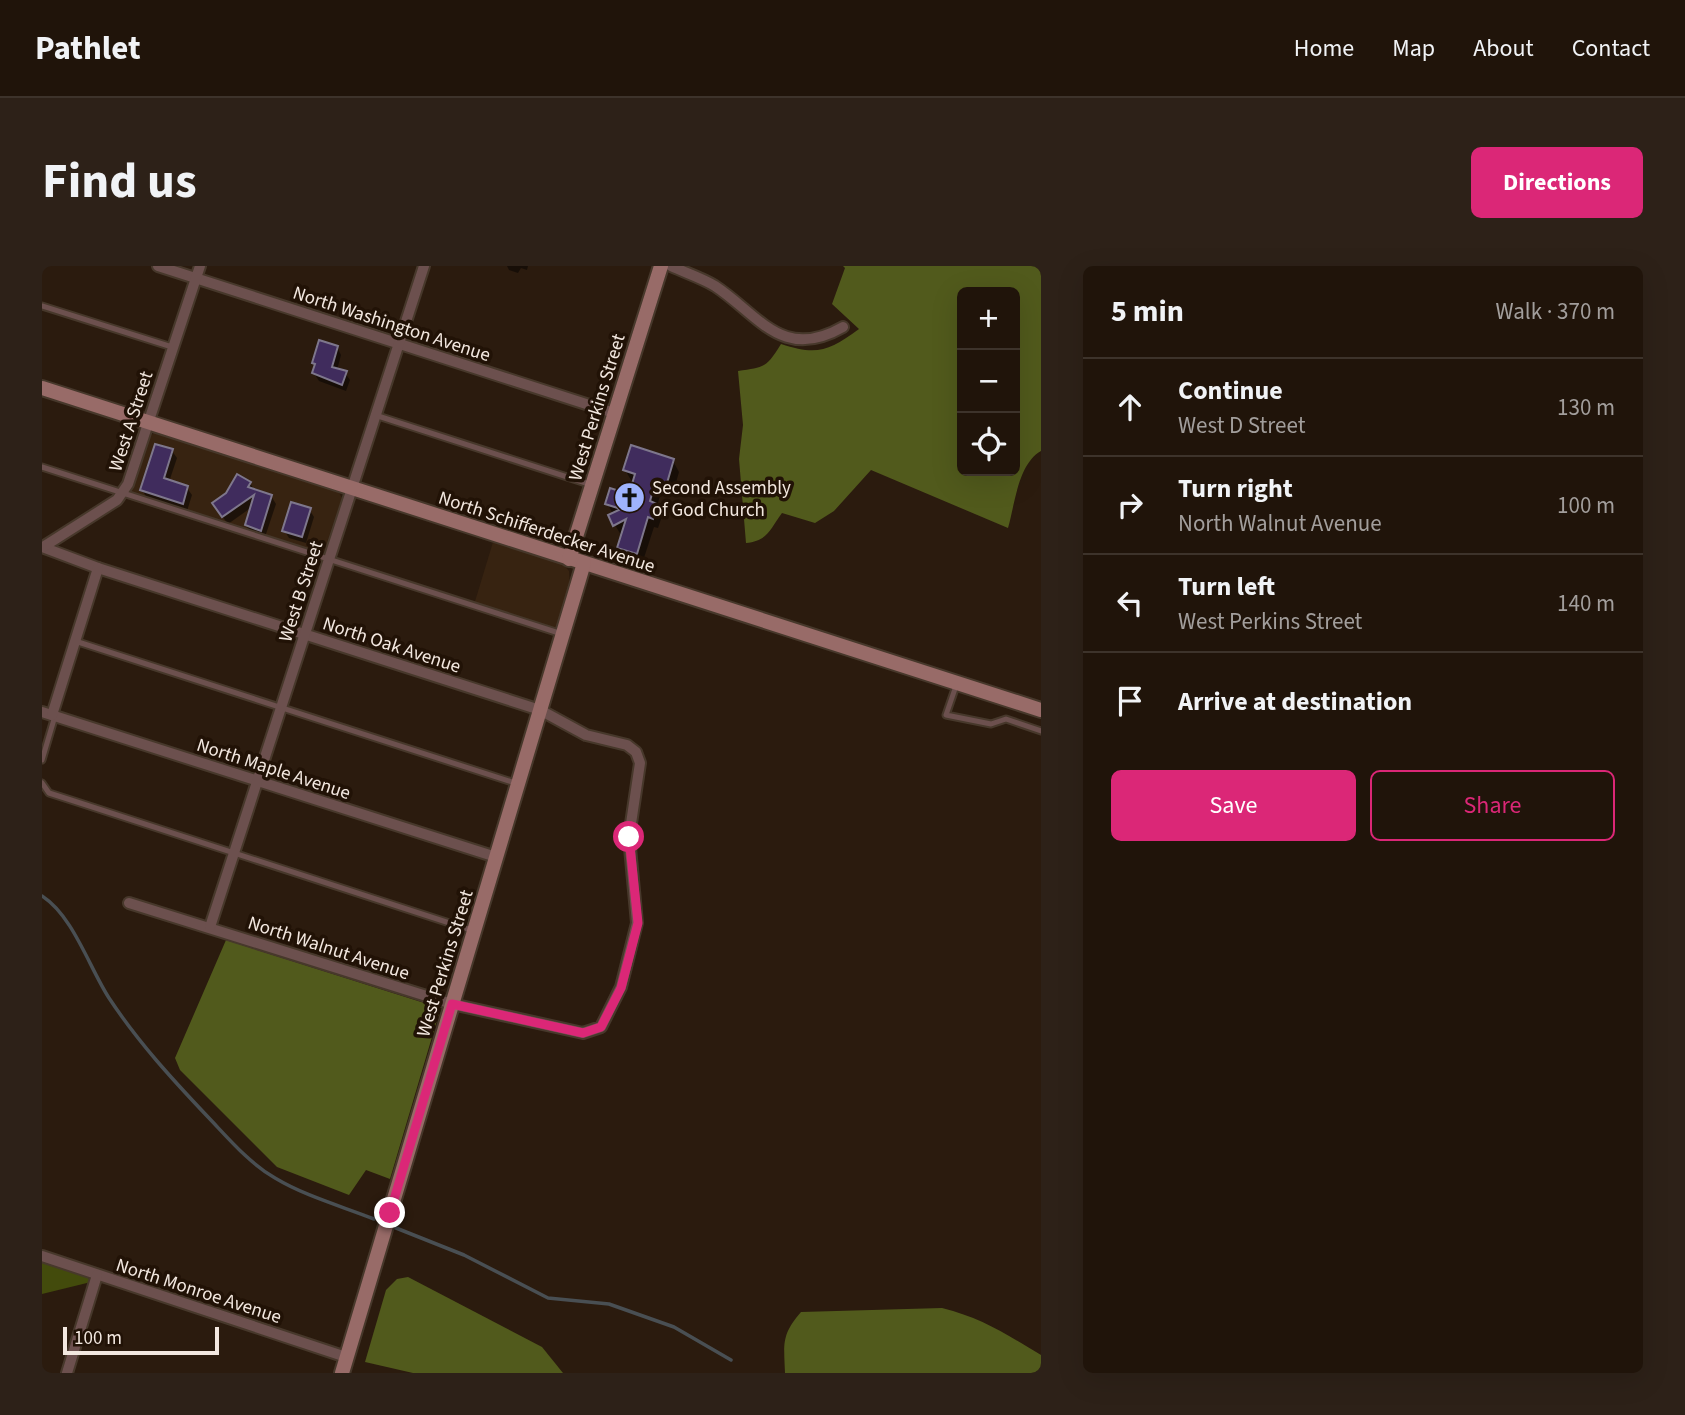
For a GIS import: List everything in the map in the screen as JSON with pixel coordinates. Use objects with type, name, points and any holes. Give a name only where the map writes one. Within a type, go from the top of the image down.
[{"type":"street","name":"North Washington Avenue","points":[[158,266],[614,413]]},
{"type":"street","name":"West A Street","points":[[42,547],[117,500],[123,493],[200,266]]},
{"type":"street","name":"West Perkins Street","points":[[569,559],[661,266]]},
{"type":"street","points":[[671,266],[713,285],[754,319],[786,336],[801,339],[815,337],[843,327]]},
{"type":"street","name":"West B Street","points":[[210,927],[352,489],[420,267]]},
{"type":"street","name":"North Schifferdecker Avenue","points":[[42,388],[1041,710]]},
{"type":"street","name":"North Oak Avenue","points":[[42,547],[98,568],[540,710],[586,735],[627,745],[636,751],[640,763],[629,837],[638,923],[621,988],[601,1027]]},
{"type":"street","name":"West Perkins Street","points":[[342,1373],[584,563]]},
{"type":"street","points":[[50,715],[98,568]]},
{"type":"street","name":"North Maple Avenue","points":[[50,715],[496,857]]},
{"type":"street","name":"North Walnut Avenue","points":[[129,903],[452,1004],[583,1033],[601,1027]]},
{"type":"street","name":"North Monroe Avenue","points":[[42,1256],[346,1357]]},
{"type":"street","points":[[67,1373],[97,1275]]},
{"type":"lane","points":[[42,306],[173,348]]},
{"type":"lane","points":[[375,415],[592,485]]},
{"type":"lane","points":[[42,467],[562,634]]},
{"type":"lane","points":[[75,640],[518,784]]},
{"type":"lane","points":[[957,683],[946,715],[991,724],[1006,719],[1041,731]]},
{"type":"lane","points":[[42,760],[50,715]]},
{"type":"lane","points":[[42,783],[50,793],[474,931]]},
{"type":"shaded area","points":[[154,433],[338,491],[342,498],[321,560],[127,499],[134,486],[149,437]]},
{"type":"shaded area","points":[[493,542],[563,564],[569,571],[570,590],[556,635],[473,608]]},
{"type":"green space","points":[[843,266],[1041,266],[1041,451],[1033,457],[1022,475],[1008,528],[871,470],[834,511],[815,523],[782,513],[764,537],[746,543],[739,459],[743,425],[738,371],[764,365],[781,344],[804,350],[822,349],[831,347],[859,329],[832,304],[845,268]]},
{"type":"green space","points":[[226,940],[440,1010],[390,1179],[366,1170],[349,1195],[277,1167],[180,1070],[175,1058]]},
{"type":"green space","points":[[42,1261],[87,1276],[91,1282],[42,1294]]},
{"type":"green space","points":[[408,1277],[542,1347],[563,1373],[413,1373],[365,1362],[386,1290],[397,1279]]},
{"type":"green space","points":[[942,1308],[982,1322],[1041,1355],[1041,1373],[785,1373],[785,1340],[790,1327],[801,1312]]},
{"type":"building","points":[[319,340],[338,346],[332,367],[347,371],[342,385],[312,373]]},
{"type":"building","points":[[155,444],[173,449],[164,478],[188,486],[183,504],[140,490]]},
{"type":"building","name":"Second Assembly of God Church","points":[[631,445],[674,459],[667,483],[656,480],[650,501],[657,504],[653,519],[648,517],[637,554],[617,548],[626,519],[613,526],[608,515],[621,509],[605,504],[610,488],[629,494],[635,474],[623,470]]},
{"type":"building","points":[[237,474],[251,482],[248,487],[272,495],[261,531],[245,525],[254,495],[222,517],[212,503],[226,493]]},
{"type":"building","points":[[291,502],[311,508],[302,537],[282,531]]},
{"type":"waterway","points":[[42,896],[72,929],[109,998],[132,1030],[240,1150],[266,1172],[287,1184],[374,1219]]},
{"type":"waterway","points":[[391,1226],[464,1255],[548,1298],[609,1304],[674,1327],[731,1360]]},
{"type":"place","name":"Second Assembly of God Church","points":[[629,498]]},
{"type":"route","points":[[390,1213],[452,1004],[583,1033],[601,1027],[621,988],[638,923],[629,837]]}]
